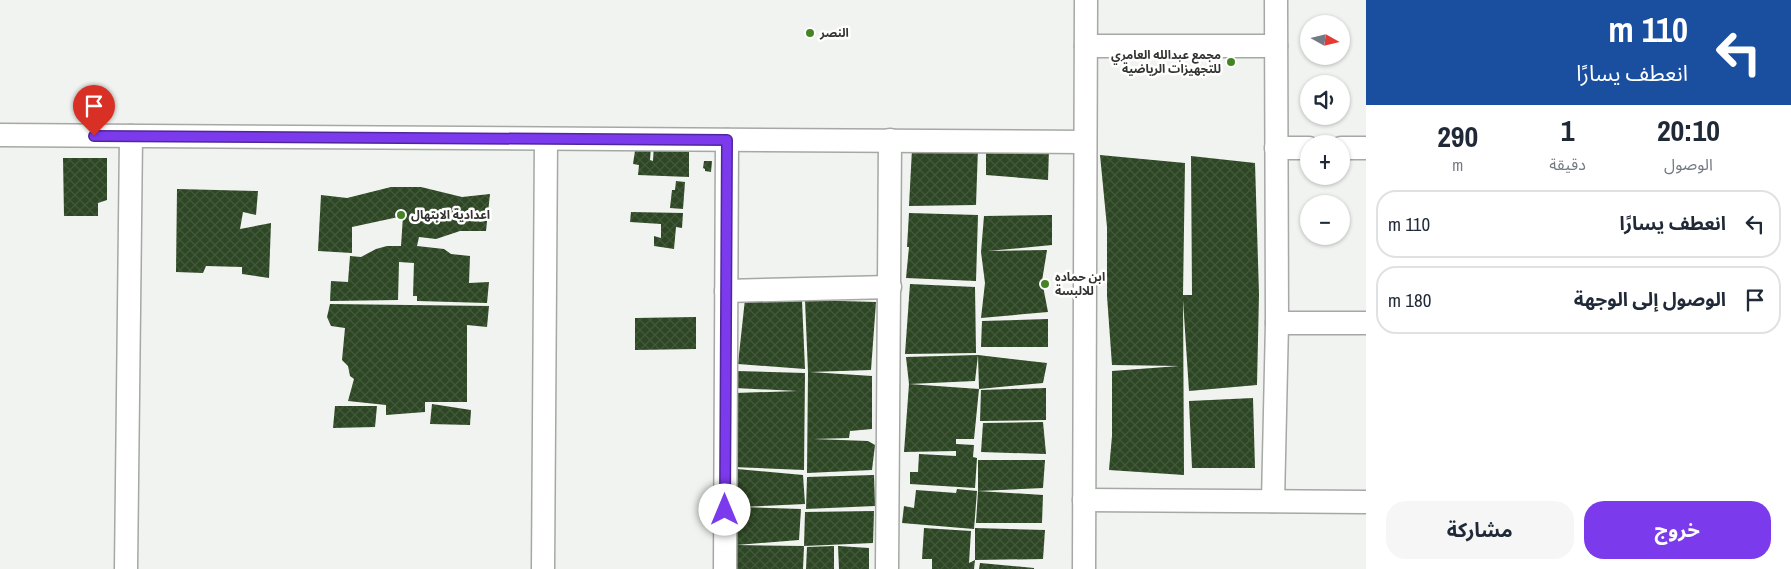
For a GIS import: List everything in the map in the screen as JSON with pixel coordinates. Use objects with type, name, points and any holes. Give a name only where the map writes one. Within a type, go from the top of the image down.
[{"type":"street","points":[[1084,569],[1086,0]]},
{"type":"street","points":[[1273,501],[1277,323],[1276,0]]},
{"type":"street","points":[[1086,46],[1276,46]]},
{"type":"street","points":[[0,136],[1085,142]]},
{"type":"street","points":[[126,569],[131,136]]},
{"type":"street","points":[[543,569],[546,138]]},
{"type":"street","points":[[725,569],[727,140]]},
{"type":"street","points":[[887,569],[890,140]]},
{"type":"street","points":[[1276,148],[1300,148]]},
{"type":"street","points":[[1350,148],[1366,148]]},
{"type":"street","points":[[726,291],[890,287]]},
{"type":"street","points":[[1277,323],[1366,323]]},
{"type":"street","points":[[1084,500],[1366,502]]},
{"type":"building","points":[[654,143],[689,143],[689,177],[638,175],[639,165],[633,164],[636,144],[651,146],[650,160],[653,161]]},
{"type":"building","points":[[978,148],[976,205],[909,206],[912,149]]},
{"type":"building","points":[[986,149],[1049,149],[1048,180],[986,175]]},
{"type":"building","points":[[1100,155],[1185,163],[1183,295],[1192,295],[1191,156],[1255,163],[1259,294],[1257,385],[1189,391],[1183,300],[1184,475],[1109,470],[1112,436],[1112,371],[1179,366],[1112,365],[1107,296],[1107,227]]},
{"type":"building","points":[[63,158],[107,158],[107,200],[98,203],[98,216],[64,216]]},
{"type":"building","points":[[704,161],[712,161],[711,172],[705,171],[703,168]]},
{"type":"building","points":[[676,181],[685,182],[683,209],[670,208],[672,190],[675,190]]},
{"type":"building","points":[[391,187],[421,187],[462,197],[490,194],[486,231],[460,231],[436,239],[419,237],[417,246],[444,249],[451,254],[470,256],[469,283],[489,282],[487,303],[417,301],[417,296],[413,296],[414,263],[399,262],[398,300],[330,301],[331,281],[348,282],[350,256],[361,257],[376,249],[387,246],[401,246],[403,216],[352,227],[352,253],[318,251],[321,195],[347,198]]},
{"type":"building","points":[[177,189],[258,191],[256,215],[243,212],[240,229],[271,223],[269,278],[242,274],[242,267],[206,266],[203,273],[176,272]]},
{"type":"building","points":[[631,212],[683,213],[682,228],[676,227],[674,249],[654,246],[654,236],[661,238],[661,224],[630,222]]},
{"type":"building","points":[[909,213],[978,215],[976,281],[906,278],[909,247],[907,247]]},
{"type":"building","points":[[1052,215],[1052,245],[988,251],[1047,250],[1042,281],[1048,312],[981,318],[985,283],[981,252],[984,216]]},
{"type":"building","points":[[910,284],[975,287],[976,353],[905,354]]},
{"type":"building","points":[[745,299],[802,301],[805,369],[738,364]]},
{"type":"building","points":[[805,300],[876,302],[871,370],[810,372],[872,376],[872,429],[850,431],[849,438],[813,439],[868,441],[875,445],[872,470],[807,473],[808,372]]},
{"type":"building","points":[[330,304],[489,306],[487,327],[467,325],[467,402],[425,402],[425,412],[386,415],[386,405],[348,401],[354,379],[350,376],[348,366],[342,360],[345,328],[331,326],[327,317]]},
{"type":"building","points":[[696,317],[696,349],[635,350],[635,318]]},
{"type":"building","points":[[1048,319],[1048,347],[981,347],[982,321]]},
{"type":"building","points":[[978,355],[975,381],[909,384],[906,357]]},
{"type":"building","points":[[978,355],[1047,363],[1043,383],[979,389]]},
{"type":"building","points":[[736,371],[805,373],[804,470],[733,467],[735,393],[798,391],[735,388]]},
{"type":"building","points":[[909,384],[979,389],[974,439],[956,439],[956,444],[974,445],[973,457],[977,458],[975,488],[910,484],[910,472],[918,472],[919,454],[956,456],[956,451],[904,452]]},
{"type":"building","points":[[1046,388],[1046,420],[980,421],[981,390]]},
{"type":"building","points":[[1253,398],[1255,468],[1192,468],[1189,401]]},
{"type":"building","points":[[432,404],[471,410],[470,425],[430,424]]},
{"type":"building","points":[[335,406],[377,406],[375,427],[333,428]]},
{"type":"building","points":[[1043,422],[1046,454],[981,452],[983,423]]},
{"type":"building","points":[[978,460],[1045,460],[1043,488],[978,491]]},
{"type":"building","points":[[737,469],[803,475],[805,504],[740,507],[801,509],[799,540],[736,545],[804,546],[803,569],[732,569]]},
{"type":"building","points":[[874,475],[875,506],[806,509],[807,477]]},
{"type":"building","points":[[957,489],[977,491],[974,529],[902,523],[904,506],[914,508],[916,490],[956,493]]},
{"type":"building","points":[[978,491],[1043,495],[1042,523],[976,523]]},
{"type":"building","points":[[874,511],[873,543],[804,546],[805,512]]},
{"type":"building","points":[[924,528],[971,531],[969,563],[975,560],[974,569],[932,569],[932,559],[922,559]]},
{"type":"building","points":[[975,528],[1045,530],[1043,559],[975,560]]},
{"type":"building","points":[[834,546],[834,569],[806,569],[807,547]]},
{"type":"building","points":[[838,546],[869,548],[869,569],[839,569]]},
{"type":"building","points":[[980,563],[1034,568],[1034,569],[979,569]]},
{"type":"place","name":"النصر","points":[[810,33]]},
{"type":"place","name":"مجمع عبدالله العامري للتجهيزات الرياضية","points":[[1231,62]]},
{"type":"place","name":"اعدادية الابتهال","points":[[401,215]]},
{"type":"place","name":"ابن حماده للالبسة","points":[[1045,284]]},
{"type":"route","points":[[94,136],[727,140],[725,510]]}]
